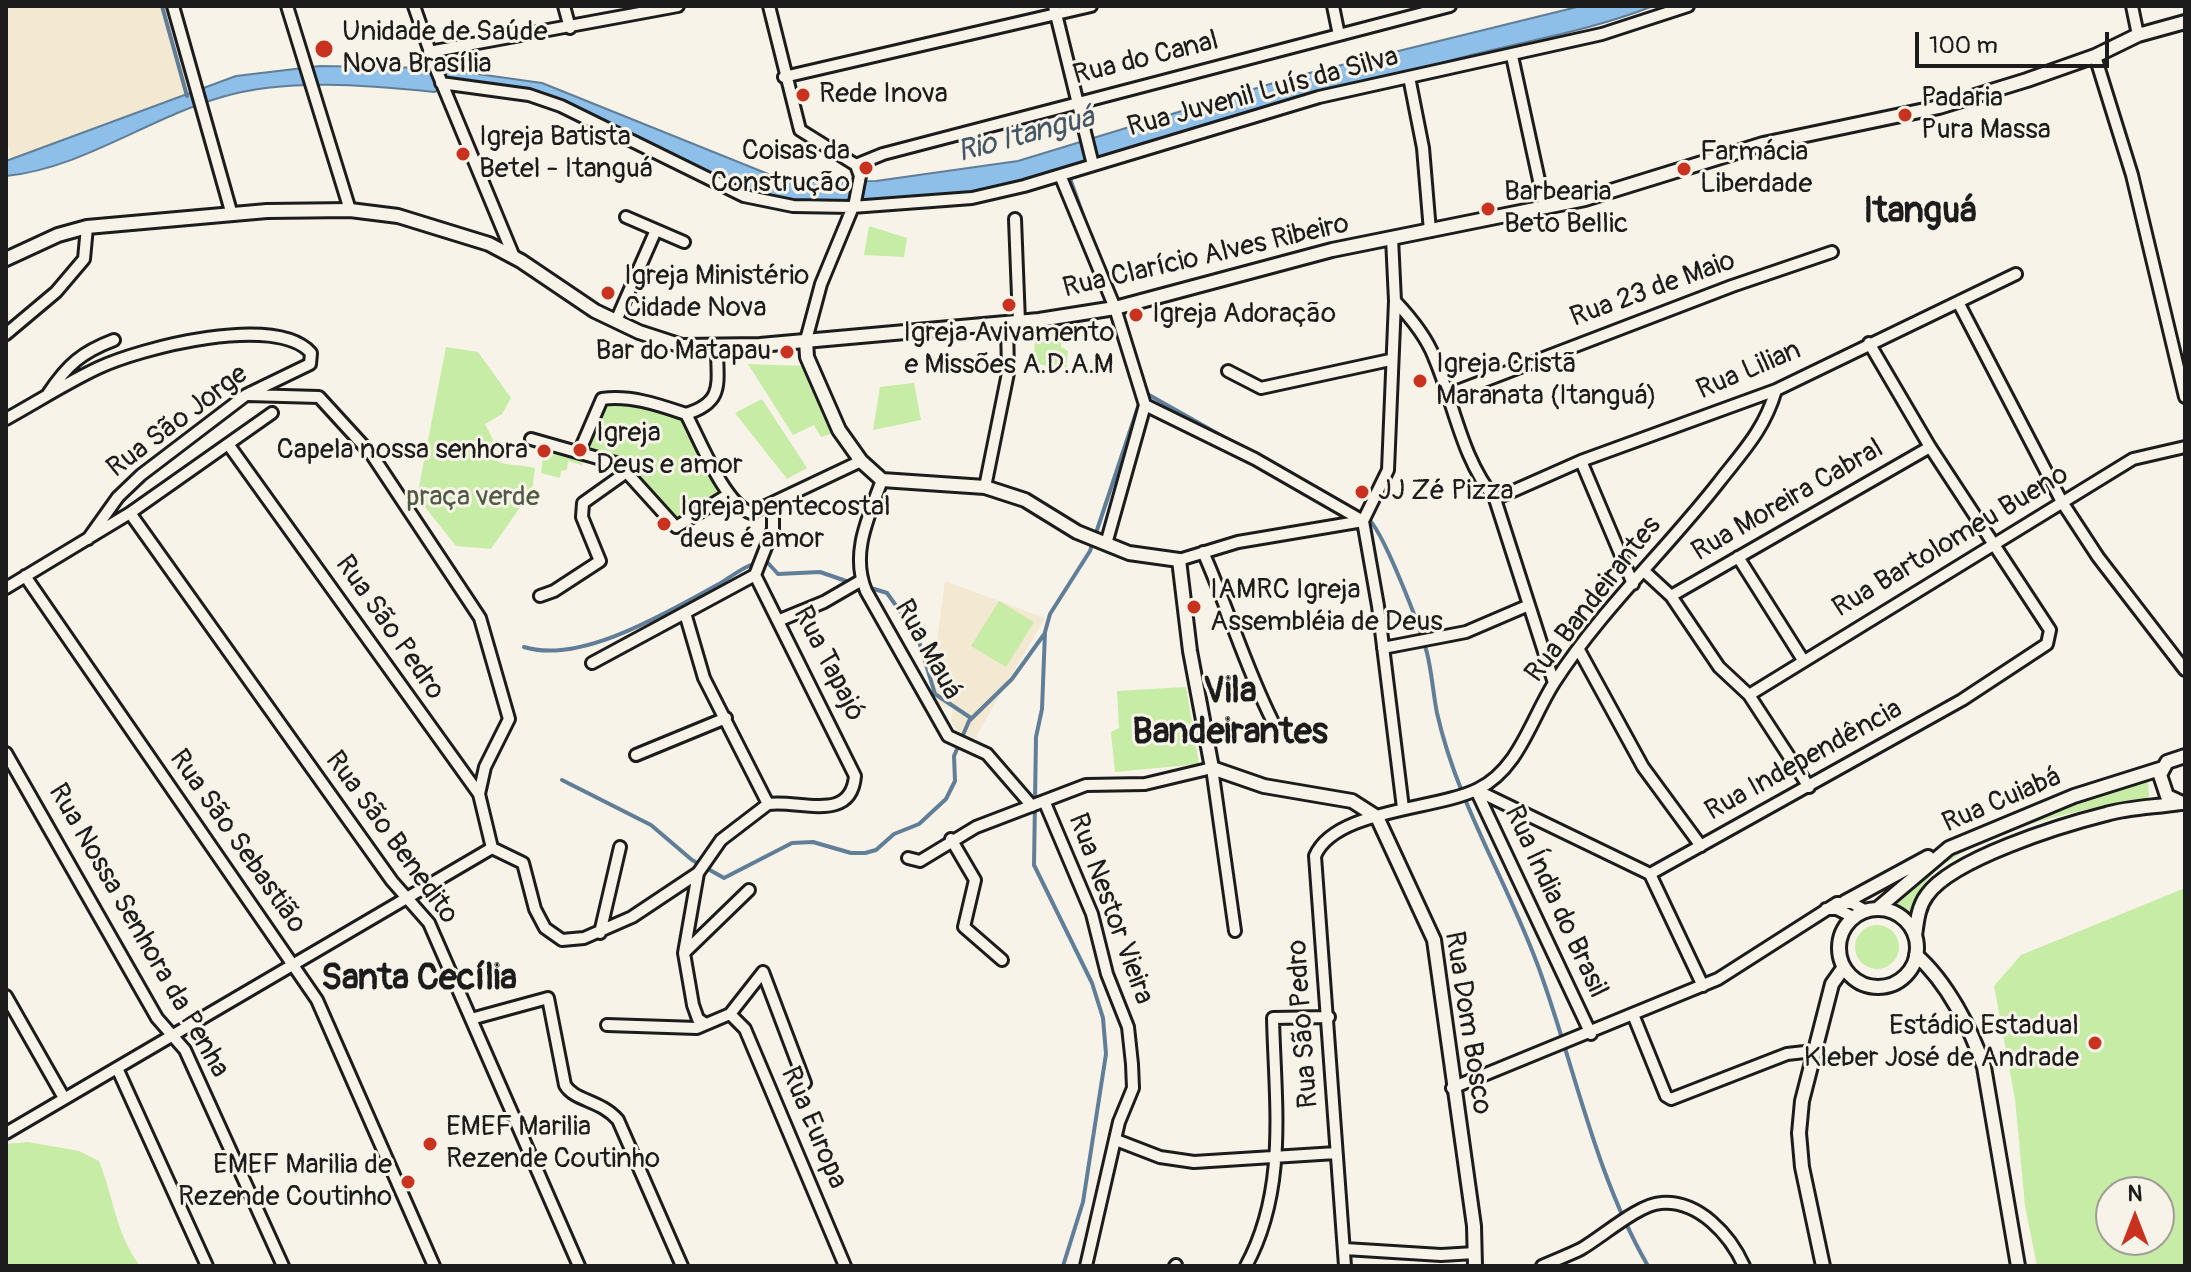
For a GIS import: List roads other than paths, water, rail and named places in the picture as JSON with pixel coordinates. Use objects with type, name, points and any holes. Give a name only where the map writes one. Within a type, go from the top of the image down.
[{"type":"street","points":[[173,6],[232,215]]},
{"type":"street","points":[[287,6],[350,210]]},
{"type":"street","points":[[414,6],[441,83],[514,257]]},
{"type":"street","points":[[564,6],[570,28]]},
{"type":"street","points":[[429,52],[678,6]]},
{"type":"street","points":[[769,6],[784,77],[800,130],[856,165],[859,187],[821,284],[806,340],[807,357],[839,430],[861,461],[882,480],[985,487],[1025,500],[1077,532],[1129,553],[1179,560],[1268,535],[1363,521]]},
{"type":"street","points":[[784,77],[1055,10],[1091,6]]},
{"type":"street","points":[[1333,6],[1339,35]]},
{"type":"street","name":"Rua do Canal","points":[[856,165],[883,154],[1077,101],[1450,6]]},
{"type":"street","name":"Rua Juvenil Luís da Silva","points":[[441,83],[529,95],[561,106],[744,196],[793,206],[972,198],[1060,175],[1092,162],[1319,97],[1602,34],[1688,6]]},
{"type":"street","points":[[2132,6],[2138,35]]},
{"type":"street","points":[[1055,10],[1092,162]]},
{"type":"street","name":"Rua Clarício Alves Ribeiro","points":[[6,259],[58,235],[87,227],[232,215],[350,210],[379,212],[445,229],[514,257],[595,311],[682,346],[717,348],[1013,322],[1115,308],[1392,238],[1585,199],[1763,144],[1939,107],[2095,56],[2138,35],[2185,22]]},
{"type":"street","points":[[1512,56],[1545,208]]},
{"type":"street","points":[[2095,56],[2132,175],[2185,397]]},
{"type":"street","points":[[1409,77],[1423,148],[1430,231]]},
{"type":"street","points":[[1060,175],[1115,308],[1145,405],[1106,544]]},
{"type":"street","points":[[626,217],[684,242]]},
{"type":"street","points":[[985,487],[1008,373],[1013,322],[1015,219]]},
{"type":"street","points":[[6,334],[56,292],[84,259],[87,227]]},
{"type":"street","points":[[616,321],[656,230]]},
{"type":"street","points":[[1392,238],[1395,301],[1390,360],[1388,470],[1363,521],[1403,808]]},
{"type":"street","name":"Rua 23 de Maio","points":[[1447,395],[1732,286],[1832,252]]},
{"type":"street","name":"Rua Lilian","points":[[1495,499],[1581,461],[1776,390],[2016,274]]},
{"type":"street","points":[[1395,301],[1410,318],[1434,356],[1469,456],[1495,499],[1554,683]]},
{"type":"street","points":[[1958,302],[2062,502],[2098,557],[2185,670]]},
{"type":"street","name":"Rua São Jorge","points":[[6,419],[117,361],[219,336],[263,335],[297,343],[311,353],[310,364],[246,395],[141,475],[109,508],[88,539]]},
{"type":"street","points":[[47,396],[67,366],[85,350],[114,340]]},
{"type":"street","name":"Rua Independência","points":[[1650,874],[1962,700],[2047,644],[2050,630],[1930,447],[1869,343]]},
{"type":"street","points":[[580,450],[602,399],[616,397],[655,403],[686,414],[706,408],[714,397],[717,348]]},
{"type":"street","points":[[1228,371],[1261,388],[1390,360]]},
{"type":"street","name":"Rua Bandeirantes","points":[[1377,817],[1476,790],[1491,780],[1516,754],[1554,683],[1767,421],[1776,390]]},
{"type":"street","points":[[246,395],[319,397],[372,455],[438,559],[472,603],[502,686],[509,719],[485,767],[479,794]]},
{"type":"street","points":[[1145,405],[1255,459],[1363,521]]},
{"type":"street","points":[[6,588],[130,513],[272,413]]},
{"type":"street","points":[[686,414],[729,494],[740,509],[751,513],[861,461]]},
{"type":"street","points":[[531,439],[580,450],[628,471],[676,527],[729,494]]},
{"type":"street","name":"Rua São Pedro","points":[[228,444],[479,794],[492,848]]},
{"type":"street","name":"Rua Moreira Cabral","points":[[1671,596],[1930,447]]},
{"type":"street","name":"Rua Bartolomeu Bueno","points":[[1749,695],[2133,459],[2185,447]]},
{"type":"street","points":[[1581,461],[1633,584]]},
{"type":"street","points":[[540,596],[554,591],[600,561],[582,517],[583,503],[628,471]]},
{"type":"street","name":"Rua Mauá","points":[[882,480],[860,545],[862,580],[948,736],[987,754],[1032,806]]},
{"type":"street","points":[[592,663],[755,575],[773,529],[773,504]]},
{"type":"street","name":"Rua São Benedito","points":[[130,513],[392,881],[429,923],[579,1266]]},
{"type":"street","points":[[1203,552],[1231,616],[1245,666],[1272,720]]},
{"type":"street","points":[[1738,557],[1803,660]]},
{"type":"street","points":[[1179,560],[1190,651],[1212,768],[1235,931]]},
{"type":"street","points":[[1645,572],[1671,596],[1719,667],[1749,695],[1809,787]]},
{"type":"street","name":"Rua Tapajó","points":[[755,575],[855,776],[853,791],[839,803],[823,807],[768,804]]},
{"type":"street","name":"Rua São Sebastião","points":[[25,576],[317,1000],[432,1265]]},
{"type":"street","points":[[780,620],[824,602],[862,580]]},
{"type":"street","points":[[1383,648],[1466,632],[1529,605]]},
{"type":"street","points":[[6,1133],[492,848],[523,863],[537,916],[550,934],[567,941],[600,933],[698,873],[721,840],[768,804],[704,678],[685,613]]},
{"type":"street","points":[[1579,650],[1643,767],[1701,846]]},
{"type":"street","points":[[636,755],[726,718]]},
{"type":"street","name":"Rua Cuiabá","points":[[1872,910],[1949,848],[2099,787],[2163,768],[2173,758],[2185,756]]},
{"type":"street","name":"Rua Nossa Senhora da Penha","points":[[8,759],[157,1018],[185,1050],[283,1266]]},
{"type":"street","points":[[908,858],[920,861],[951,839],[1094,783],[1145,784],[1212,768],[1264,786],[1352,801],[1377,817]]},
{"type":"street","points":[[2163,768],[2163,790],[2182,803]]},
{"type":"street","points":[[1476,790],[1650,874],[1703,986]]},
{"type":"street","name":"Rua Índia do Brasil","points":[[1476,790],[1591,1034]]},
{"type":"street","name":"Rua Nestor Vieira","points":[[1045,803],[1088,902],[1107,974],[1128,1027],[1133,1088],[1116,1140],[1086,1266]]},
{"type":"street","name":"Rua Cuiabá","points":[[1915,936],[1918,913],[1928,894],[1940,880],[1969,862],[2108,813],[2182,803]]},
{"type":"street","name":"Rua São Pedro","points":[[1345,1266],[1315,856],[1330,835],[1377,817]]},
{"type":"street","name":"Rua Dom Bosco","points":[[1377,817],[1434,940],[1452,1088],[1474,1226],[1475,1259]]},
{"type":"street","points":[[951,839],[975,880],[964,927],[1002,960]]},
{"type":"street","points":[[600,933],[620,847]]},
{"type":"street","points":[[1452,1088],[1634,1017],[1703,986],[1737,968],[1824,909],[1845,902],[1874,883],[1949,848]]},
{"type":"street","points":[[698,873],[684,953],[693,1005],[698,1019],[704,1023]]},
{"type":"street","points":[[684,953],[749,890]]},
{"type":"street","points":[[1845,902],[1900,916],[1915,936],[1916,955],[1905,976],[1884,986],[1861,983],[1844,967],[1839,946],[1841,935],[1853,917],[1872,910]]},
{"type":"street","points":[[1824,909],[1837,909],[1853,917]]},
{"type":"street","points":[[1916,955],[1935,976],[1976,1045],[1984,1067],[2018,1266]]},
{"type":"street","points":[[1823,1266],[1802,1167],[1799,1133],[1802,1101],[1832,984],[1844,967]]},
{"type":"street","points":[[607,1025],[691,1029],[730,1014],[763,972],[805,1083]]},
{"type":"street","points":[[6,996],[64,1098]]},
{"type":"street","points":[[471,1019],[548,998],[565,1085],[571,1094],[602,1105],[618,1120],[682,1266]]},
{"type":"street","name":"Rua Europa","points":[[730,1014],[745,1029],[845,1266]]},
{"type":"street","points":[[1246,1266],[1272,1203],[1276,1160],[1273,1018],[1329,1017]]},
{"type":"street","points":[[1634,1017],[1666,1096],[1671,1099],[1787,1054],[1814,1051]]},
{"type":"street","points":[[117,1068],[207,1266]]},
{"type":"street","points":[[1116,1140],[1183,1161],[1276,1160],[1336,1153]]},
{"type":"street","points":[[1542,1266],[1581,1249],[1647,1208],[1662,1203],[1704,1214],[1735,1247],[1744,1266]]},
{"type":"street","points":[[1345,1249],[1475,1259]]},
{"type":"water","name":"Rio Itanguá","points":[[1581,6],[1653,6],[1590,27],[1462,57],[984,194],[830,202],[743,192],[554,100],[451,86],[434,92],[327,85],[247,91],[195,106],[62,163],[6,176],[6,161],[236,76],[320,66],[435,68],[542,83],[788,182],[876,181],[1018,161],[1293,77]]},
{"type":"waterway","points":[[162,6],[187,96]]},
{"type":"waterway","points":[[1068,173],[1093,243]]},
{"type":"waterway","points":[[1142,391],[1236,444]]},
{"type":"waterway","points":[[1063,1266],[1083,1202],[1106,1054],[1103,1018],[1092,983],[1034,865],[1036,737],[1042,709],[1045,632],[1050,614],[1090,551],[1140,401]]},
{"type":"waterway","points":[[1366,517],[1391,558],[1409,602],[1427,653],[1446,748],[1471,814],[1542,977],[1614,1196],[1648,1266]]},
{"type":"waterway","points":[[524,647],[547,651],[598,642],[650,621],[756,563],[768,563],[778,574],[820,572],[852,583]]},
{"type":"waterway","points":[[868,587],[887,593],[917,635],[935,694],[971,718]]},
{"type":"waterway","points":[[562,780],[651,825],[692,860],[724,878],[792,843],[813,842],[851,853],[876,850],[894,834],[919,824],[946,799],[955,781],[954,756],[969,721],[1012,679],[1045,633]]},
{"type":"place","name":"Unidade de Saúde Nova Brasília","points":[[324,49]]},
{"type":"place","name":"Rede Inova","points":[[803,95]]},
{"type":"place","name":"Padaria Pura Massa","points":[[1905,115]]},
{"type":"place","name":"Igreja Batista Betel - Itanguá","points":[[463,154]]},
{"type":"place","name":"Coisas da Construção","points":[[866,168]]},
{"type":"place","name":"Farmácia Liberdade","points":[[1684,169]]},
{"type":"place","name":"Barbearia Beto Bellic","points":[[1488,209]]},
{"type":"place","name":"Igreja Ministério Cidade Nova","points":[[608,293]]},
{"type":"place","name":"Igreja Avivamento e Missões A.D.A.M","points":[[1009,305]]},
{"type":"place","name":"Igreja Adoração","points":[[1136,315]]},
{"type":"place","name":"Bar do Matapau","points":[[787,352]]},
{"type":"place","name":"Igreja Cristã Maranata (Itanguá)","points":[[1420,381]]},
{"type":"place","name":"Igreja Deus e amor","points":[[580,450]]},
{"type":"place","name":"Capela nossa senhora","points":[[544,451]]},
{"type":"place","name":"JJ Zé Pizza","points":[[1362,492]]},
{"type":"place","name":"Igreja pentecostal deus é amor","points":[[664,524]]},
{"type":"place","name":"IAMRC Igreja Assembléia de Deus","points":[[1194,607]]},
{"type":"place","name":"Estádio Estadual Kleber José de Andrade","points":[[2095,1043]]},
{"type":"place","name":"EMEF Marilia Rezende Coutinho","points":[[430,1144]]},
{"type":"place","name":"EMEF Marilia de Rezende Coutinho","points":[[408,1182]]},
{"type":"district","name":"Itanguá","points":[[1920,213]]},
{"type":"district","name":"Vila Bandeirantes","points":[[1230,714]]},
{"type":"district","name":"Santa Cecília","points":[[419,980]]},
{"type":"park label","name":"praça verde","points":[[473,498]]}]
